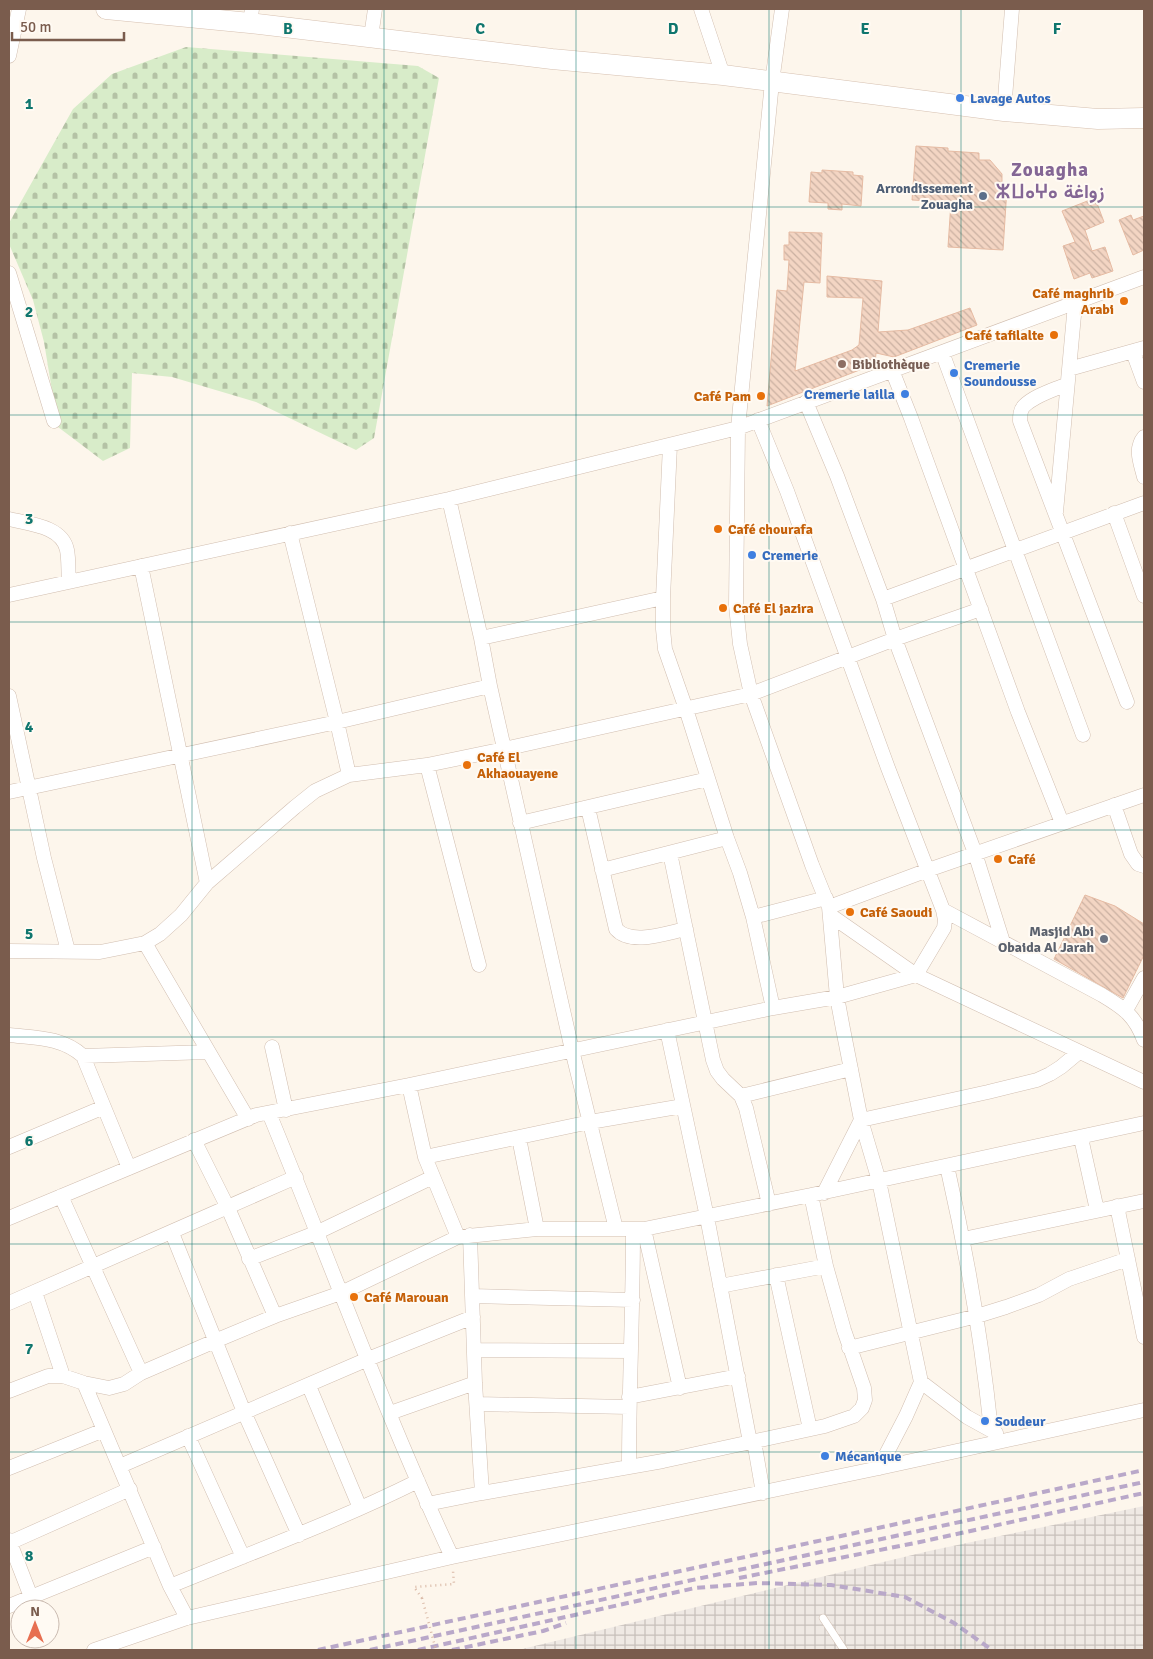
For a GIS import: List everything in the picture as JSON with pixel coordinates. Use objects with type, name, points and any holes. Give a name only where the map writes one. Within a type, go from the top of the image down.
[{"type":"main road","points":[[106,9],[251,16],[371,37],[723,76],[1004,111],[1098,118],[1144,118]]},
{"type":"street","points":[[10,51],[19,9]]},
{"type":"street","points":[[371,37],[375,9]]},
{"type":"street","points":[[701,9],[723,76]]},
{"type":"street","points":[[782,9],[772,82],[738,428],[736,606],[740,644],[751,694],[828,907],[837,996],[851,1069],[862,1120],[879,1181],[920,1382],[906,1416],[879,1468]]},
{"type":"street","points":[[1004,111],[1012,9]]},
{"type":"street","points":[[9,273],[54,421]]},
{"type":"street","points":[[9,595],[449,498],[738,428],[1144,277]]},
{"type":"street","points":[[1056,515],[1075,304]]},
{"type":"street","points":[[1069,369],[1139,350],[1144,382]]},
{"type":"street","points":[[942,352],[1083,735]]},
{"type":"street","points":[[892,370],[1018,712],[1062,823]]},
{"type":"street","points":[[1067,384],[1034,399],[1023,407],[1020,413],[1020,421],[1127,702]]},
{"type":"street","points":[[806,402],[883,599],[895,639],[975,853],[1003,942]]},
{"type":"street","points":[[9,1218],[256,1115],[837,996],[916,975],[944,928],[943,910],[796,516],[758,420]]},
{"type":"street","points":[[1144,437],[1139,444],[1138,451],[1144,477]]},
{"type":"street","points":[[670,445],[663,598],[663,629],[666,649],[740,873],[753,917],[773,1008]]},
{"type":"street","points":[[449,498],[520,823],[572,1050],[616,1229]]},
{"type":"street","points":[[883,599],[1144,503]]},
{"type":"street","points":[[1114,513],[1144,596]]},
{"type":"street","points":[[9,519],[54,531],[63,539],[67,550],[69,582]]},
{"type":"street","points":[[290,533],[338,722],[349,776]]},
{"type":"street","points":[[141,566],[207,883]]},
{"type":"street","points":[[481,638],[663,598]]},
{"type":"street","points":[[9,951],[100,952],[145,943],[160,934],[181,915],[207,883],[315,791],[349,776],[427,765],[751,694],[895,639],[981,609]]},
{"type":"street","points":[[9,792],[338,722],[490,686]]},
{"type":"street","points":[[9,696],[44,858],[68,952]]},
{"type":"street","points":[[427,765],[479,965]]},
{"type":"street","points":[[520,823],[708,779]]},
{"type":"street","points":[[753,917],[828,907],[975,853],[1144,795]]},
{"type":"street","points":[[1114,805],[1131,854],[1138,864],[1144,866]]},
{"type":"street","points":[[588,808],[616,929],[620,934],[633,938],[686,929]]},
{"type":"street","points":[[602,870],[727,838]]},
{"type":"street","points":[[670,853],[713,1060],[723,1079],[741,1096],[746,1108],[769,1204]]},
{"type":"street","points":[[828,907],[916,975],[1144,1082]]},
{"type":"street","points":[[943,910],[1102,995],[1126,1010],[1139,1026],[1144,1040]]},
{"type":"street","points":[[145,943],[248,1119]]},
{"type":"street","points":[[1126,1010],[1144,978]]},
{"type":"street","points":[[667,1030],[763,1493]]},
{"type":"street","points":[[9,1035],[55,1040],[74,1048],[84,1056],[129,1168]]},
{"type":"street","points":[[272,1047],[286,1110]]},
{"type":"street","points":[[84,1056],[208,1052]]},
{"type":"street","points":[[427,1504],[629,1467],[752,1442],[810,1429],[854,1416],[862,1408],[865,1400],[864,1388],[849,1348],[826,1266],[818,1194],[862,1120],[1037,1080],[1061,1067],[1079,1052]]},
{"type":"street","points":[[741,1096],[851,1069]]},
{"type":"street","points":[[409,1085],[425,1157],[433,1177],[464,1236],[472,1296],[482,1493]]},
{"type":"street","points":[[425,1157],[590,1122],[683,1106]]},
{"type":"street","points":[[10,1143],[104,1107]]},
{"type":"street","points":[[269,1113],[427,1504],[452,1557]]},
{"type":"street","points":[[9,1391],[48,1376],[63,1376],[109,1388],[124,1384],[141,1373],[275,1316],[341,1293],[464,1236],[537,1229],[638,1229],[818,1194],[1144,1123]]},
{"type":"street","points":[[519,1138],[537,1229]]},
{"type":"street","points":[[1081,1138],[1097,1210]]},
{"type":"street","points":[[194,1140],[228,1208],[275,1316]]},
{"type":"street","points":[[947,1166],[964,1239],[977,1316],[991,1430]]},
{"type":"street","points":[[9,1303],[296,1177]]},
{"type":"street","points":[[249,1259],[318,1232],[433,1177]]},
{"type":"street","points":[[61,1196],[141,1373]]},
{"type":"street","points":[[964,1239],[1144,1201]]},
{"type":"street","points":[[1117,1206],[1144,1337]]},
{"type":"street","points":[[629,1467],[629,1402],[638,1229]]},
{"type":"street","points":[[638,1229],[680,1388]]},
{"type":"street","points":[[172,1233],[244,1412],[299,1535]]},
{"type":"street","points":[[849,1348],[977,1316],[1038,1295],[1069,1279],[1128,1259]]},
{"type":"street","points":[[720,1286],[826,1266]]},
{"type":"street","points":[[776,1276],[810,1429]]},
{"type":"street","points":[[35,1292],[63,1376]]},
{"type":"street","points":[[472,1296],[633,1300]]},
{"type":"street","points":[[120,1466],[368,1359],[473,1317]]},
{"type":"street","points":[[474,1350],[631,1351]]},
{"type":"street","points":[[477,1404],[629,1402],[680,1388],[738,1376]]},
{"type":"street","points":[[390,1413],[475,1382]]},
{"type":"street","points":[[920,1382],[967,1417],[1011,1439]]},
{"type":"street","points":[[84,1383],[170,1586],[187,1618]]},
{"type":"street","points":[[309,1386],[360,1508]]},
{"type":"street","points":[[94,1650],[187,1618],[452,1557],[763,1493],[1144,1410]]},
{"type":"street","points":[[9,1468],[104,1430]]},
{"type":"street","points":[[188,1436],[243,1557]]},
{"type":"street","points":[[170,1586],[299,1535],[418,1481]]},
{"type":"street","points":[[31,1597],[9,1542],[130,1489]]},
{"type":"street","points":[[9,1606],[154,1547]]},
{"type":"lane","points":[[823,1618],[844,1650]]},
{"type":"path","points":[[436,1650],[422,1598],[414,1587],[454,1584]]},
{"type":"shaded area","points":[[1144,1506],[1144,1650],[518,1650],[929,1551]]},
{"type":"green space","points":[[186,47],[418,66],[439,78],[374,438],[356,450],[256,402],[172,377],[132,373],[130,448],[103,461],[58,427],[44,342],[33,300],[9,244],[9,223],[73,109],[112,74]]},
{"type":"building","name":"Arrondissement Zouagha","points":[[916,146],[948,148],[948,151],[979,153],[979,160],[990,160],[1002,174],[1002,188],[1007,188],[1003,250],[948,247],[951,202],[912,200]]},
{"type":"building","points":[[822,170],[853,172],[853,175],[863,176],[861,206],[842,204],[842,210],[828,209],[828,203],[809,202],[811,172],[822,173]]},
{"type":"building","points":[[1095,198],[1104,222],[1085,230],[1092,251],[1105,247],[1113,271],[1092,278],[1090,273],[1074,279],[1063,246],[1075,242],[1062,211]]},
{"type":"building","points":[[1131,215],[1133,220],[1144,216],[1144,250],[1133,255],[1119,220]]},
{"type":"building","points":[[789,232],[822,233],[820,283],[804,282],[795,371],[852,350],[859,345],[863,298],[827,297],[827,276],[882,281],[878,332],[908,330],[970,308],[977,325],[894,357],[876,353],[875,364],[767,406],[777,290],[787,291],[789,260],[784,260],[784,245],[789,245]]},
{"type":"building","name":"Masjid Abi Obaida Al Jarah","points":[[1085,895],[1115,906],[1144,924],[1144,955],[1123,998],[1054,959]]},
{"type":"railway","points":[[318,1650],[1144,1470]]},
{"type":"railway","points":[[370,1650],[1144,1482]]},
{"type":"railway","points":[[739,1578],[920,1542],[1144,1493]]},
{"type":"railway","points":[[418,1650],[695,1588],[757,1583],[831,1585],[905,1597],[954,1623],[992,1650]]},
{"type":"railway","points":[[452,1650],[543,1631],[566,1623]]},
{"type":"place","name":"Lavage Autos","points":[[960,98]]},
{"type":"place","name":"Arrondissement Zouagha","points":[[983,196]]},
{"type":"place","name":"Café maghrib Arabi","points":[[1124,301]]},
{"type":"place","name":"Café tafilalte","points":[[1054,335]]},
{"type":"place","name":"Bibliothèque","points":[[842,364]]},
{"type":"place","name":"Cremerie Soundousse","points":[[954,373]]},
{"type":"place","name":"Cremerie lailla","points":[[905,394]]},
{"type":"place","name":"Café Pam","points":[[761,396]]},
{"type":"place","name":"Café chourafa","points":[[718,529]]},
{"type":"place","name":"Cremerie","points":[[752,555]]},
{"type":"place","name":"Café El jazira","points":[[723,608]]},
{"type":"place","name":"Café El Akhaouayene","points":[[467,765]]},
{"type":"place","name":"Café","points":[[998,859]]},
{"type":"place","name":"Café Saoudi","points":[[850,912]]},
{"type":"place","name":"Masjid Abi Obaida Al Jarah","points":[[1104,939]]},
{"type":"place","name":"Café Marouan","points":[[354,1297]]},
{"type":"place","name":"Soudeur","points":[[985,1421]]},
{"type":"place","name":"Mécanique","points":[[825,1456]]},
{"type":"district","name":"Zouagha ⵣⵡⴰⵖⴰ زواغة","points":[[1050,181]]}]
